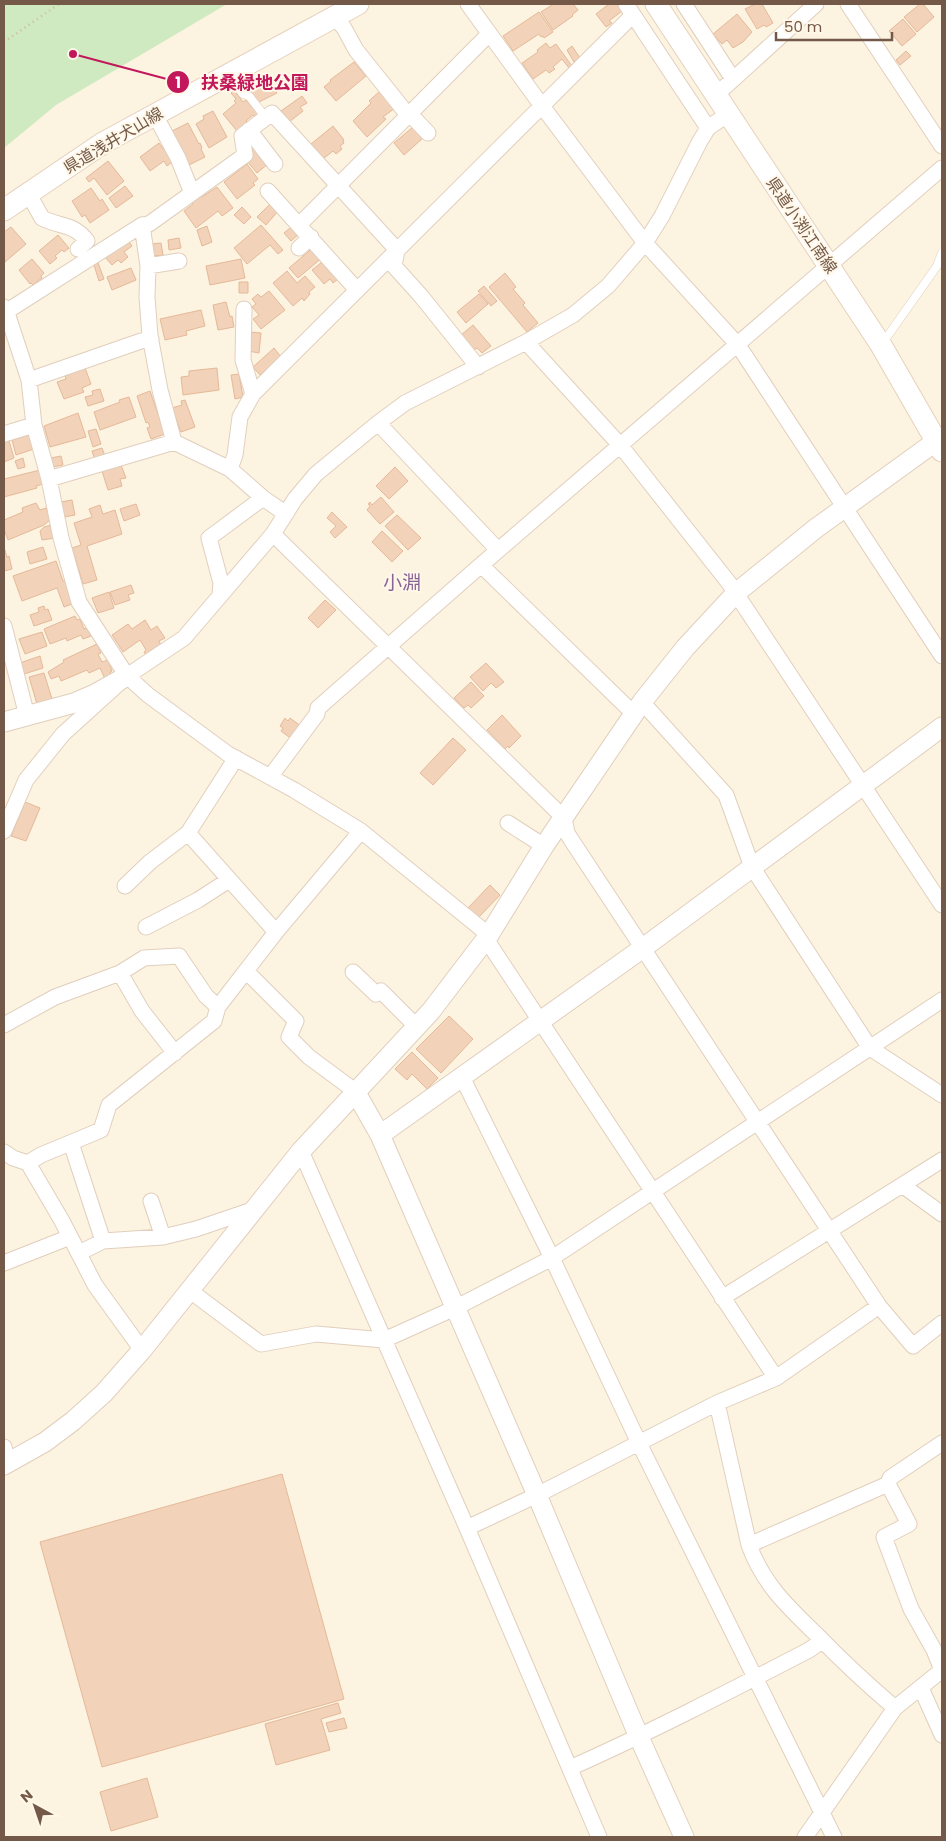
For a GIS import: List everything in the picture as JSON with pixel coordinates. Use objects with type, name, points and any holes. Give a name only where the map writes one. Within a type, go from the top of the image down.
[{"type":"main road","name":"県道浅井犬山線","points":[[4,210],[103,143],[358,4]]},
{"type":"main road","name":"県道小渕江南線","points":[[656,4],[881,345],[940,443]]},
{"type":"street","points":[[468,4],[645,243],[738,345],[942,656]]},
{"type":"street","points":[[684,4],[733,79]]},
{"type":"street","points":[[716,95],[816,4]]},
{"type":"street","points":[[848,4],[942,146]]},
{"type":"street","points":[[230,469],[235,456],[240,417],[253,394],[542,106],[630,10],[708,128]]},
{"type":"street","points":[[335,17],[344,28],[356,50],[409,114],[428,133]]},
{"type":"street","points":[[300,224],[489,34]]},
{"type":"street","points":[[397,250],[272,113],[242,136],[245,155],[149,224],[142,225],[12,308],[4,309],[16,362],[29,380],[34,425],[49,479],[61,538],[79,602],[127,676],[148,695],[236,758],[361,831],[487,937],[776,1378]]},
{"type":"street","points":[[4,722],[74,703],[94,694],[127,676],[184,638],[273,534],[295,499],[316,474],[405,403],[526,342],[573,315],[608,286],[645,243],[662,216],[708,128],[728,114]]},
{"type":"street","points":[[155,115],[178,158],[192,193]]},
{"type":"street","points":[[249,130],[275,164]]},
{"type":"street","points":[[270,777],[317,714],[318,708],[389,648],[498,550],[942,168]]},
{"type":"street","points":[[268,191],[358,290]]},
{"type":"street","points":[[28,193],[42,218],[70,227],[84,237],[87,241],[78,249]]},
{"type":"street","points":[[142,225],[148,266],[147,297],[150,339],[160,390],[174,442]]},
{"type":"street","points":[[299,248],[311,237]]},
{"type":"street","points":[[397,250],[394,266],[421,296],[478,367]]},
{"type":"street","points":[[148,266],[179,262]]},
{"type":"street","points":[[244,308],[242,360],[253,394]]},
{"type":"street","points":[[29,380],[150,339]]},
{"type":"street","points":[[526,342],[620,445],[736,593],[864,784],[942,905]]},
{"type":"street","points":[[378,423],[498,550]]},
{"type":"street","points":[[4,434],[34,425]]},
{"type":"street","points":[[49,479],[174,442],[230,469],[262,498],[286,514]]},
{"type":"street","points":[[5,1458],[45,1442],[73,1421],[104,1393],[142,1350],[252,1210],[302,1151],[431,1011],[487,937],[544,846],[638,708],[685,648],[736,593],[815,529],[940,443]]},
{"type":"street","points":[[220,596],[221,583],[209,538],[262,498]]},
{"type":"street","points":[[273,534],[564,818],[567,833],[572,841],[879,1306],[913,1346],[942,1323]]},
{"type":"street","points":[[481,565],[638,708],[726,795],[752,867],[870,1048],[942,1095]]},
{"type":"street","points":[[4,626],[27,716]]},
{"type":"street","points":[[4,831],[26,780],[63,734],[127,676]]},
{"type":"street","points":[[380,1135],[643,948],[942,727]]},
{"type":"street","points":[[125,886],[150,862],[188,833],[236,758]]},
{"type":"street","points":[[508,823],[544,846]]},
{"type":"street","points":[[28,1163],[41,1155],[100,1130],[109,1105],[214,1021],[218,1007],[276,932],[361,831]]},
{"type":"street","points":[[188,833],[276,932]]},
{"type":"street","points":[[146,927],[198,900],[229,880]]},
{"type":"street","points":[[4,1025],[55,997],[120,973],[144,958],[179,956],[206,996],[218,1007]]},
{"type":"street","points":[[246,971],[296,1021],[290,1037],[309,1057],[356,1092],[380,1135],[537,1495],[639,1737],[684,1837]]},
{"type":"street","points":[[353,972],[376,994],[381,991],[417,1027]]},
{"type":"street","points":[[120,973],[142,1011],[175,1053]]},
{"type":"street","points":[[190,1290],[261,1344],[316,1334],[384,1340],[455,1308],[552,1258],[942,1000]]},
{"type":"street","points":[[462,1077],[552,1258],[639,1443],[834,1837]]},
{"type":"street","points":[[71,1143],[103,1241]]},
{"type":"street","points":[[302,1151],[467,1528],[599,1837]]},
{"type":"street","points":[[4,1152],[13,1158],[28,1163],[95,1285],[142,1350]]},
{"type":"street","points":[[722,1298],[942,1160]]},
{"type":"street","points":[[902,1185],[942,1214]]},
{"type":"street","points":[[151,1201],[163,1237]]},
{"type":"street","points":[[79,1253],[103,1241],[163,1237],[196,1229],[252,1210]]},
{"type":"street","points":[[4,1263],[70,1237]]},
{"type":"street","points":[[467,1528],[537,1495],[717,1403],[776,1378],[879,1306]]},
{"type":"street","points":[[717,1403],[748,1545],[756,1564],[774,1593],[822,1641],[895,1708]]},
{"type":"street","points":[[805,1837],[895,1708],[942,1670],[934,1650],[911,1609],[878,1540],[909,1524],[888,1484],[890,1478],[942,1443]]},
{"type":"street","points":[[748,1545],[888,1484]]},
{"type":"street","points":[[570,1768],[639,1737],[809,1650],[822,1641]]},
{"type":"street","points":[[921,1688],[942,1735]]},
{"type":"lane","points":[[228,75],[243,94],[249,96],[266,118]]},
{"type":"lane","points":[[881,345],[937,266],[942,254]]},
{"type":"path","points":[[4,42],[60,4]]},
{"type":"green space","points":[[4,4],[227,4],[56,105],[4,148]]},
{"type":"building","points":[[551,4],[573,4],[578,10],[573,16],[553,30],[541,12]]},
{"type":"building","points":[[609,4],[617,4],[622,11],[609,21],[612,23],[606,27],[596,14]]},
{"type":"building","points":[[755,4],[762,4],[773,23],[757,29],[745,9]]},
{"type":"building","points":[[920,4],[923,4],[934,17],[917,32],[904,17]]},
{"type":"building","points":[[539,12],[553,32],[544,38],[539,34],[513,51],[503,36]]},
{"type":"building","points":[[737,14],[752,32],[743,42],[733,48],[727,40],[722,44],[713,34]]},
{"type":"building","points":[[903,19],[916,34],[902,46],[889,31]]},
{"type":"building","points":[[546,43],[550,48],[556,44],[572,66],[569,68],[562,59],[553,67],[555,69],[549,73],[546,70],[533,79],[522,63],[538,52],[537,50]]},
{"type":"building","points":[[572,46],[580,58],[574,62],[567,50]]},
{"type":"building","points":[[906,51],[911,56],[900,65],[896,60]]},
{"type":"building","points":[[354,62],[366,76],[336,101],[324,87],[330,80]]},
{"type":"building","points":[[270,80],[277,93],[257,103],[250,90]]},
{"type":"building","points":[[234,90],[243,102],[246,100],[259,115],[256,118],[253,115],[237,131],[223,114],[236,103],[234,101],[236,99],[231,93]]},
{"type":"building","points":[[380,91],[395,108],[383,117],[386,119],[367,137],[353,121]]},
{"type":"building","points":[[302,96],[307,103],[300,107],[303,111],[289,122],[281,111]]},
{"type":"building","points":[[213,111],[227,137],[209,148],[196,124],[204,119],[203,116]]},
{"type":"building","points":[[188,123],[200,143],[205,157],[189,165],[172,131]]},
{"type":"building","points":[[333,126],[344,140],[344,143],[340,146],[342,149],[336,154],[333,151],[323,159],[311,144]]},
{"type":"building","points":[[413,127],[423,138],[404,155],[394,143]]},
{"type":"building","points":[[159,143],[163,149],[165,148],[169,152],[167,154],[172,162],[167,166],[164,161],[150,171],[140,157]]},
{"type":"building","points":[[255,146],[269,163],[257,173],[246,160],[253,155],[249,151]]},
{"type":"building","points":[[108,161],[124,181],[107,195],[94,178],[89,182],[86,178]]},
{"type":"building","points":[[247,164],[258,179],[253,183],[255,185],[237,199],[224,182]]},
{"type":"building","points":[[125,186],[133,196],[116,208],[109,198]]},
{"type":"building","points":[[217,187],[233,208],[222,216],[218,211],[196,228],[184,211],[193,204],[192,202]]},
{"type":"building","points":[[91,188],[100,201],[102,199],[109,210],[90,223],[85,215],[82,217],[72,201]]},
{"type":"building","points":[[271,203],[279,210],[266,225],[257,217]]},
{"type":"building","points":[[242,207],[251,217],[244,224],[234,215]]},
{"type":"building","points":[[295,224],[301,232],[291,241],[284,233]]},
{"type":"building","points":[[261,225],[283,250],[278,254],[270,245],[247,264],[234,248]]},
{"type":"building","points":[[207,226],[212,242],[202,246],[197,230]]},
{"type":"building","points":[[11,227],[26,244],[5,262],[4,232]]},
{"type":"building","points":[[58,235],[69,248],[64,252],[62,250],[50,264],[39,251]]},
{"type":"building","points":[[179,238],[181,248],[169,250],[168,240]]},
{"type":"building","points":[[127,239],[132,246],[124,252],[128,257],[121,263],[118,260],[112,265],[104,256]]},
{"type":"building","points":[[161,243],[163,255],[153,256],[151,244]]},
{"type":"building","points":[[315,246],[324,256],[298,278],[289,268]]},
{"type":"building","points":[[32,259],[44,273],[41,276],[42,278],[33,285],[30,284],[19,270]]},
{"type":"building","points":[[241,259],[245,278],[210,285],[206,266]]},
{"type":"building","points":[[326,259],[338,279],[333,283],[330,279],[324,284],[312,270]]},
{"type":"building","points":[[97,260],[104,279],[99,281],[93,262]]},
{"type":"building","points":[[131,268],[136,280],[112,290],[107,277]]},
{"type":"building","points":[[287,271],[297,283],[305,276],[315,287],[309,292],[310,294],[304,301],[302,298],[293,306],[273,283]]},
{"type":"building","points":[[505,273],[516,287],[513,289],[525,303],[523,305],[538,323],[527,332],[489,287]]},
{"type":"building","points":[[239,282],[248,282],[248,293],[239,293]]},
{"type":"building","points":[[484,286],[497,301],[491,306],[478,291]]},
{"type":"building","points":[[269,291],[285,310],[261,329],[253,319],[259,315],[252,307],[256,304],[252,299],[258,294],[261,297]]},
{"type":"building","points":[[479,294],[488,304],[466,323],[457,312]]},
{"type":"building","points":[[226,302],[234,327],[218,330],[213,305]]},
{"type":"building","points":[[201,310],[205,326],[186,331],[187,335],[165,340],[160,319]]},
{"type":"building","points":[[473,325],[491,346],[482,353],[477,348],[474,350],[461,335]]},
{"type":"building","points":[[249,332],[261,333],[259,353],[248,351]]},
{"type":"building","points":[[274,348],[281,357],[260,375],[253,367]]},
{"type":"building","points":[[85,368],[91,384],[82,388],[84,392],[64,399],[57,382],[66,379],[65,376]]},
{"type":"building","points":[[217,368],[219,390],[183,395],[181,377],[189,376],[189,371]]},
{"type":"building","points":[[239,374],[243,397],[235,399],[231,375]]},
{"type":"building","points":[[100,389],[104,401],[88,406],[85,397],[93,395],[92,391]]},
{"type":"building","points":[[150,391],[165,434],[151,439],[147,428],[150,427],[148,422],[146,423],[137,396]]},
{"type":"building","points":[[129,397],[136,417],[100,430],[94,412]]},
{"type":"building","points":[[185,400],[195,427],[181,432],[172,408],[182,405],[181,401]]},
{"type":"building","points":[[78,413],[86,437],[50,447],[44,426]]},
{"type":"building","points":[[96,429],[101,444],[93,447],[88,431]]},
{"type":"building","points":[[29,435],[34,449],[16,455],[12,440]]},
{"type":"building","points":[[9,441],[14,458],[4,462],[4,442]]},
{"type":"building","points":[[102,448],[105,456],[95,460],[92,451]]},
{"type":"building","points":[[61,456],[63,465],[53,467],[51,458]]},
{"type":"building","points":[[23,458],[25,467],[18,469],[15,461]]},
{"type":"building","points":[[121,465],[126,478],[120,479],[122,486],[108,490],[102,471]]},
{"type":"building","points":[[395,467],[408,481],[389,499],[376,486]]},
{"type":"building","points":[[40,470],[43,484],[36,486],[37,488],[4,497],[4,479]]},
{"type":"building","points":[[381,497],[394,512],[380,524],[367,510],[370,502],[372,505]]},
{"type":"building","points":[[72,500],[75,515],[64,517],[61,502]]},
{"type":"building","points":[[36,503],[40,510],[46,508],[51,519],[44,525],[8,540],[4,529],[4,520],[23,512],[22,508]]},
{"type":"building","points":[[136,504],[140,515],[124,521],[120,509]]},
{"type":"building","points":[[100,505],[103,514],[115,510],[122,534],[87,546],[97,580],[83,584],[72,548],[81,545],[74,523],[92,517],[89,509]]},
{"type":"building","points":[[332,512],[347,527],[335,538],[330,532],[336,526],[327,518]]},
{"type":"building","points":[[397,515],[421,538],[408,550],[385,526]]},
{"type":"building","points":[[52,525],[55,538],[42,540],[40,531],[44,527]]},
{"type":"building","points":[[382,531],[403,551],[392,562],[372,542]]},
{"type":"building","points":[[4,547],[7,557],[9,556],[12,569],[4,571]]},
{"type":"building","points":[[43,547],[47,559],[30,564],[27,552]]},
{"type":"building","points":[[56,561],[63,581],[66,580],[72,604],[64,607],[57,588],[22,601],[13,576]]},
{"type":"building","points":[[131,585],[134,593],[128,595],[130,600],[115,605],[110,592]]},
{"type":"building","points":[[109,592],[114,608],[98,613],[92,598]]},
{"type":"building","points":[[325,600],[336,610],[318,628],[308,618]]},
{"type":"building","points":[[44,606],[45,610],[48,609],[52,620],[34,626],[30,615],[39,612],[38,608]]},
{"type":"building","points":[[75,616],[77,620],[80,619],[84,629],[87,628],[91,636],[83,639],[81,635],[67,641],[66,638],[50,644],[44,629]]},
{"type":"building","points":[[145,620],[151,630],[157,626],[165,638],[159,641],[161,645],[146,655],[144,652],[146,650],[140,640],[123,652],[112,635],[128,624],[132,629]]},
{"type":"building","points":[[42,632],[47,646],[25,654],[19,639]]},
{"type":"building","points":[[97,644],[101,653],[98,654],[102,662],[108,660],[112,675],[105,679],[100,668],[89,673],[87,670],[61,681],[59,676],[51,679],[48,672],[64,662],[63,660]]},
{"type":"building","points":[[40,656],[43,668],[24,674],[20,663]]},
{"type":"building","points":[[486,663],[504,682],[496,688],[491,683],[483,691],[470,677]]},
{"type":"building","points":[[44,673],[52,699],[37,704],[29,677]]},
{"type":"building","points":[[471,682],[484,696],[471,708],[468,705],[464,708],[454,698]]},
{"type":"building","points":[[502,715],[521,736],[509,748],[508,746],[505,749],[487,730]]},
{"type":"building","points":[[285,718],[288,721],[290,718],[302,727],[293,740],[281,731],[283,728],[280,726]]},
{"type":"building","points":[[453,738],[466,750],[433,785],[420,773]]},
{"type":"building","points":[[25,802],[40,808],[26,841],[11,836]]},
{"type":"building","points":[[490,885],[500,895],[478,918],[468,908]]},
{"type":"building","points":[[449,1016],[473,1039],[441,1073],[416,1049]]},
{"type":"building","points":[[412,1052],[438,1078],[427,1089],[412,1074],[407,1080],[395,1069]]},
{"type":"building","points":[[282,1474],[344,1699],[102,1767],[40,1542]]},
{"type":"building","points":[[338,1703],[341,1713],[321,1719],[330,1750],[276,1765],[265,1724]]},
{"type":"building","points":[[344,1718],[347,1728],[329,1732],[326,1723]]},
{"type":"building","points":[[147,1778],[158,1817],[111,1831],[100,1792]]},
{"type":"place","name":"扶桑緑地公園","points":[[73,54]]},
{"type":"district","name":"小淵","points":[[402,582]]}]
